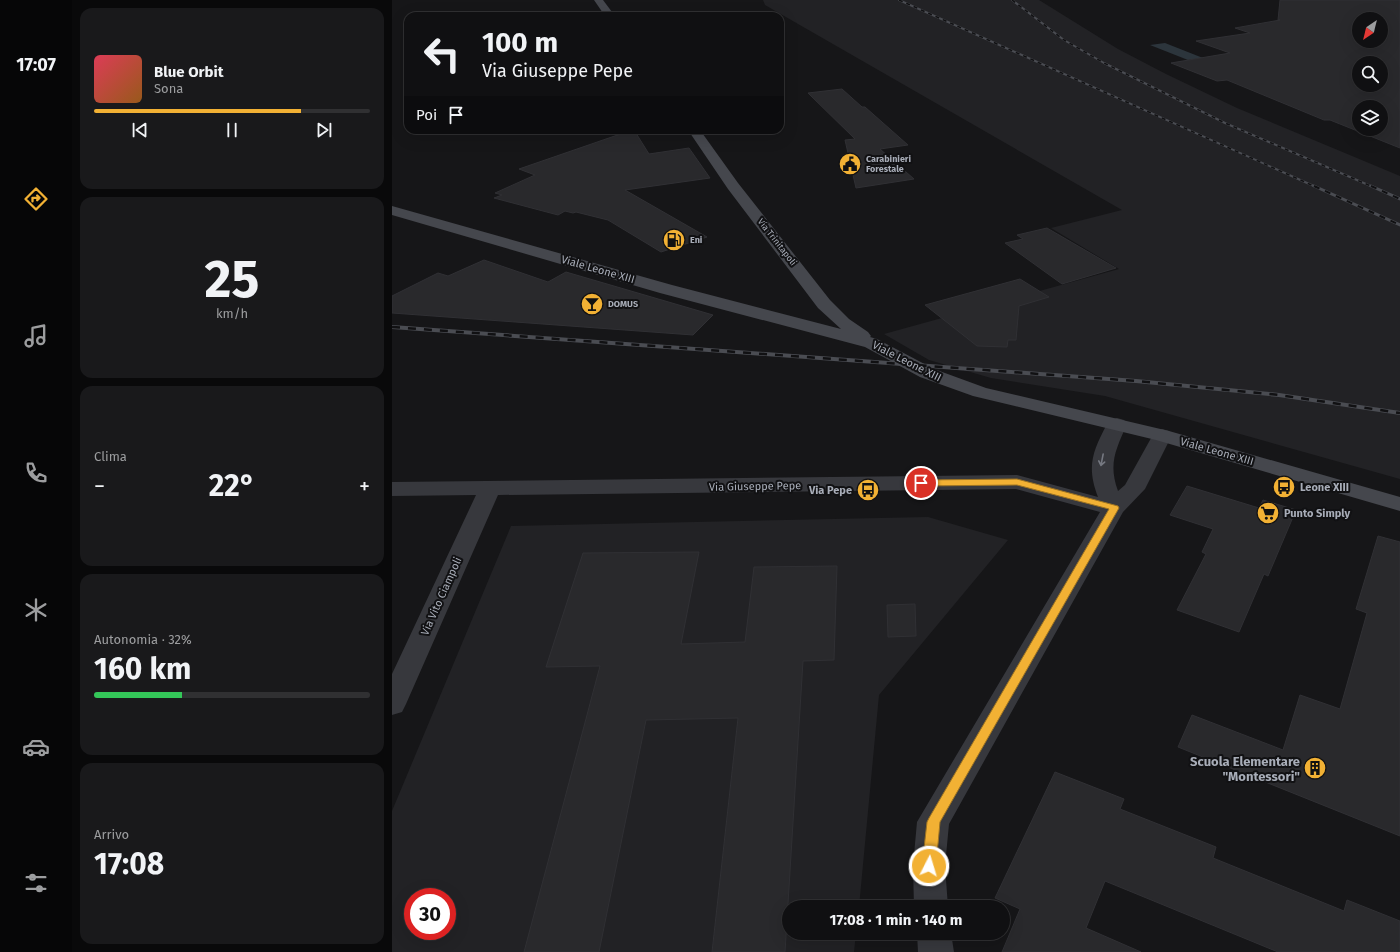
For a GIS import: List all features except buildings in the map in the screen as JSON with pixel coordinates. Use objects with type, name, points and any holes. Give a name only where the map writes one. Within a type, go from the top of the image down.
[{"type":"main road","points":[[598,0],[607,12]]},
{"type":"main road","name":"Via Trinitapoli","points":[[697,134],[733,186],[824,304],[843,323],[871,343]]},
{"type":"main road","name":"Viale Leone XIII","points":[[392,210],[666,289],[871,343],[918,368],[961,386],[1162,435],[1400,504]]},
{"type":"street","points":[[1114,508],[1103,483],[1101,464],[1105,448],[1117,424]]},
{"type":"street","points":[[931,900],[929,866],[933,822],[1114,508],[1134,489],[1162,435]]},
{"type":"street","name":"Via Giuseppe Pepe","points":[[392,489],[1017,482],[1114,508]]},
{"type":"street","name":"Via Vito Ciampoli","points":[[392,704],[490,488]]},
{"type":"street","points":[[935,940],[936,952]]},
{"type":"shaded area","points":[[763,0],[1039,0],[1118,49],[1166,74],[1237,108],[1400,176],[1400,479],[1105,396],[991,378],[929,360],[884,334],[1119,269],[1051,228],[1122,210],[784,16],[784,12],[777,12],[765,5]]},
{"type":"shaded area","points":[[1165,43],[1203,58],[1188,60],[1150,45]]},
{"type":"shaded area","points":[[928,517],[1008,540],[879,695],[860,900],[782,900],[782,940],[855,940],[854,952],[392,952],[392,811],[511,526]]},
{"type":"railway","points":[[899,0],[1316,187]]},
{"type":"railway","points":[[1012,0],[1064,40],[1104,63],[1225,123],[1373,187]]},
{"type":"railway","points":[[1314,186],[1400,225]]},
{"type":"railway","points":[[1371,186],[1400,199]]},
{"type":"railway","points":[[392,327],[1136,381],[1279,395],[1400,413]]},
{"type":"place","name":"Carabinieri Forestale","points":[[850,164]]},
{"type":"place","name":"Eni","points":[[674,240]]},
{"type":"place","name":"DOMUS","points":[[592,304]]},
{"type":"place","name":"Leone XIII","points":[[1284,487]]},
{"type":"place","name":"Via Pepe","points":[[868,490]]},
{"type":"place","name":"Punto Simply","points":[[1268,513]]},
{"type":"place","name":"Scuola Elementare \"Montessori\"","points":[[1315,768]]},
{"type":"route","points":[[921,483],[1017,482],[1114,508],[933,822],[929,866]]}]
